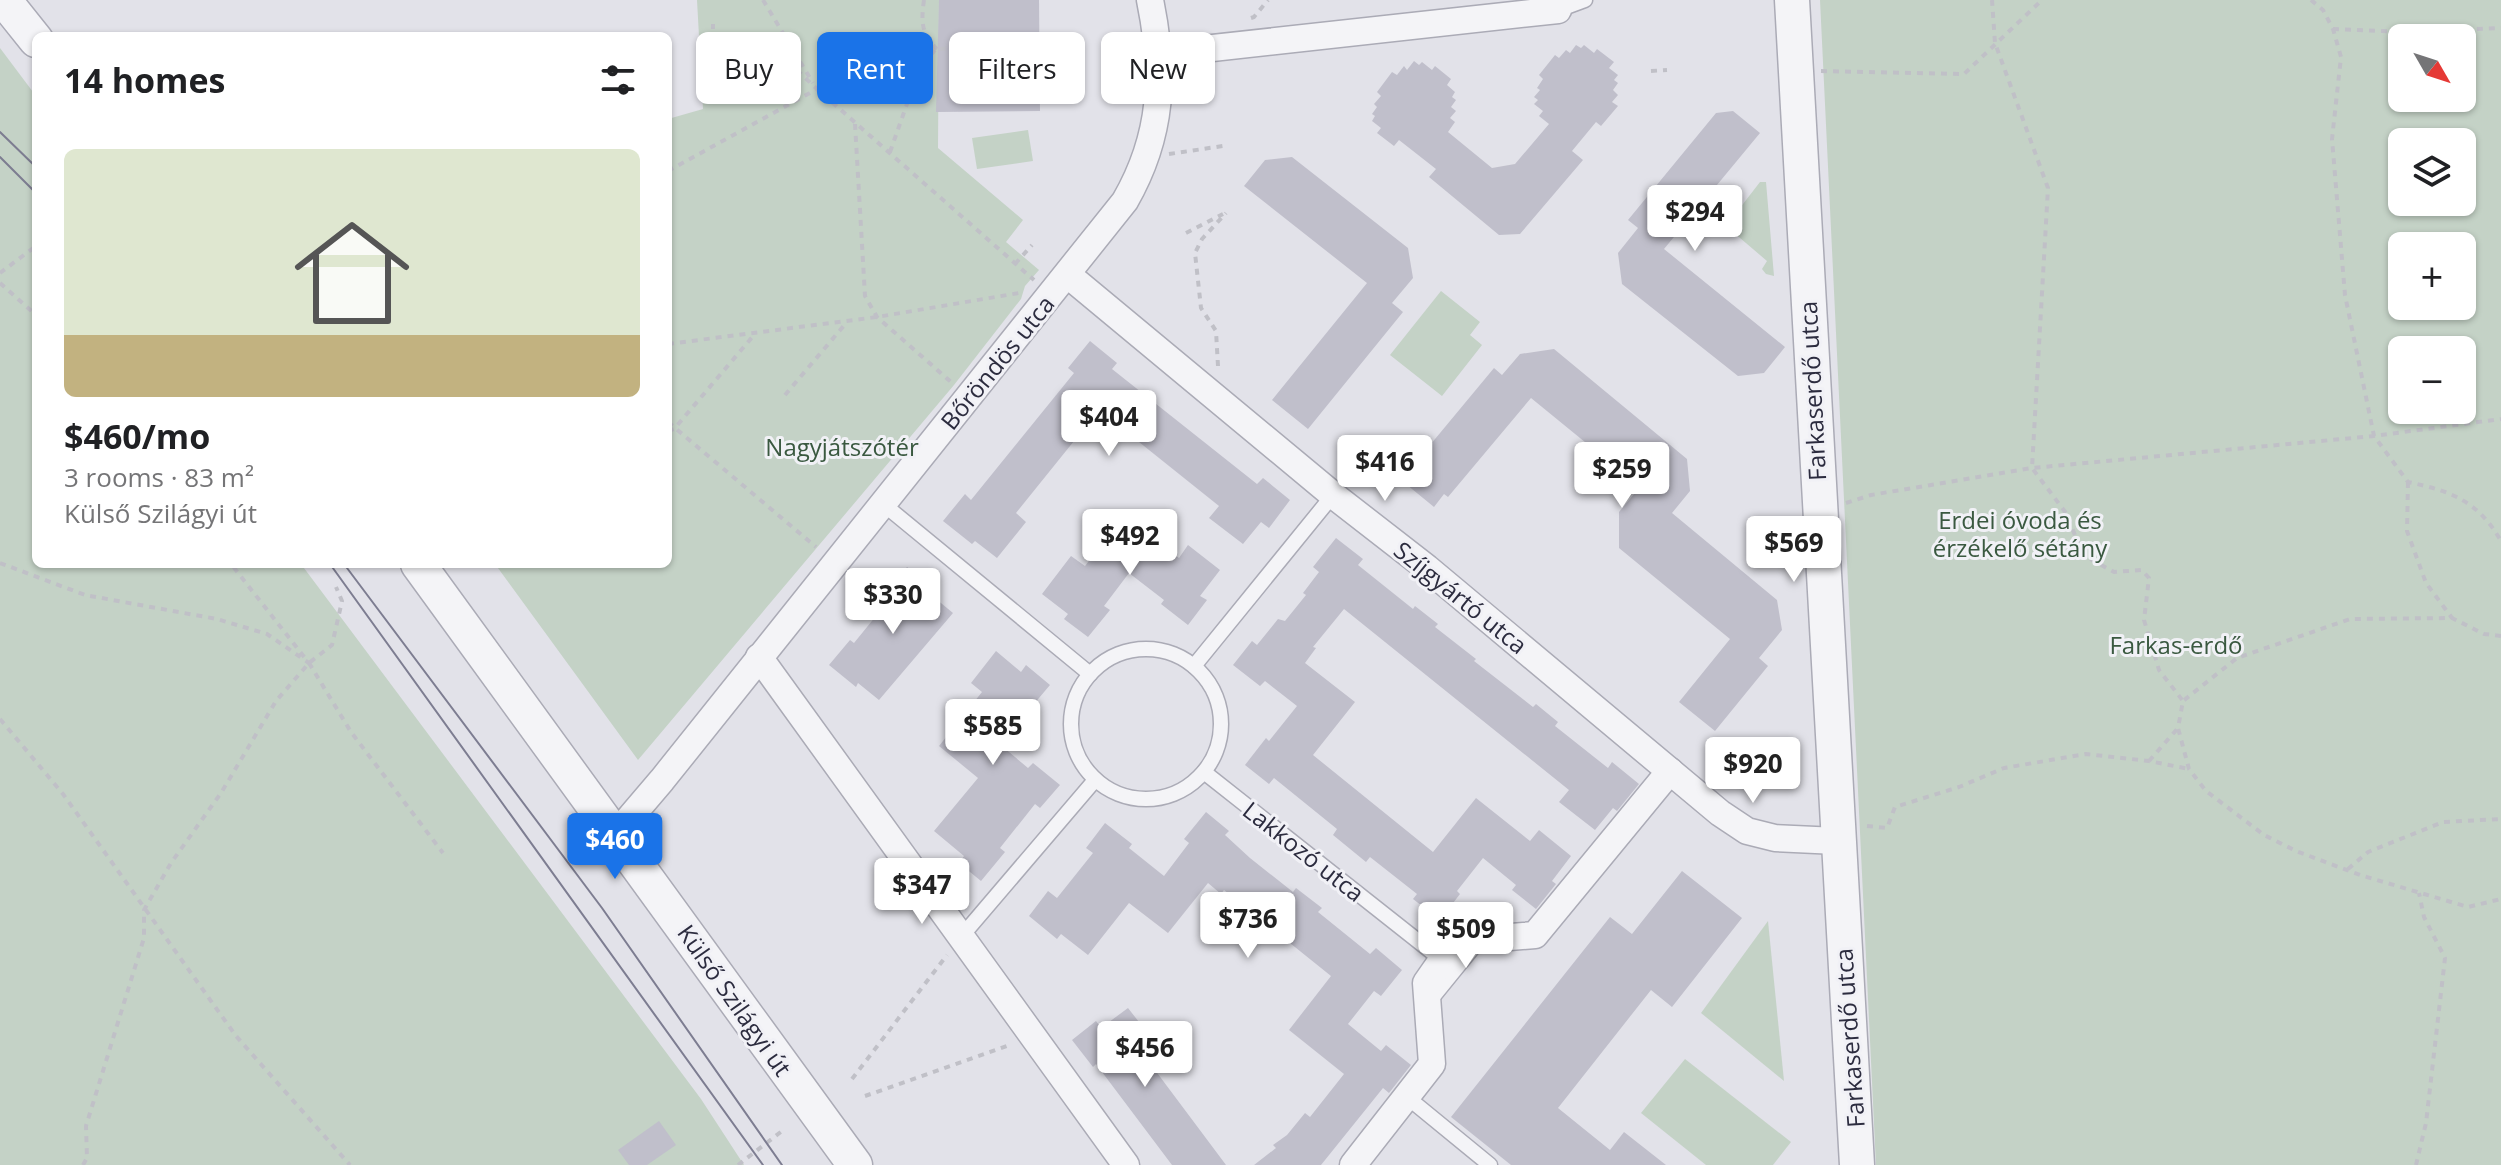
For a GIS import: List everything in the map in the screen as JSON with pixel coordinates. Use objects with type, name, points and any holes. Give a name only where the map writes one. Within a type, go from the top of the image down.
[{"type":"street","points":[[4,0],[32,35]]},
{"type":"street","name":"Bőröndös utca","points":[[1150,0],[1155,32]]},
{"type":"street","name":"Farkaserdő utca","points":[[1792,0],[1819,512],[1852,834],[1857,1165]]},
{"type":"street","points":[[1215,48],[1558,10]]},
{"type":"street","name":"Bőröndös utca","points":[[616,834],[1125,201],[1141,174],[1158,104]]},
{"type":"street","name":"Szíjgyártó utca","points":[[1068,275],[1333,495],[1427,568],[1720,813],[1747,831],[1775,838],[1852,834]]},
{"type":"street","name":"Külső Szilágyi út","points":[[421,568],[855,1165]]},
{"type":"street","points":[[759,657],[1126,1165]]},
{"type":"street","points":[[1353,1165],[1432,1064],[1426,983],[1442,960],[1460,941],[1535,935],[1670,771]]},
{"type":"lane","points":[[1558,10],[1585,0]]},
{"type":"lane","points":[[1194,666],[1333,495]]},
{"type":"lane","points":[[882,503],[1090,674]]},
{"type":"lane","points":[[1143,649],[1163,651],[1194,666],[1207,680],[1220,715],[1218,745],[1204,772],[1188,786],[1167,796],[1149,799],[1131,798],[1095,780],[1081,762],[1071,730],[1072,711],[1079,689],[1090,674],[1106,661],[1125,652],[1143,649]]},
{"type":"lane","name":"Lakkozó utca","points":[[1204,772],[1442,960]]},
{"type":"lane","points":[[961,937],[1095,780]]},
{"type":"lane","points":[[1428,1004],[1480,939]]},
{"type":"lane","points":[[1407,1097],[1490,1165]]},
{"type":"path","points":[[763,0],[817,89]]},
{"type":"path","points":[[924,0],[921,22],[927,39],[937,49]]},
{"type":"path","points":[[1244,19],[1254,17],[1268,0]]},
{"type":"path","points":[[1992,0],[1995,43],[2048,188],[2032,468],[2066,513],[2083,555],[2114,572],[2142,570],[2149,578],[2144,620],[2159,670],[2183,701]]},
{"type":"path","points":[[1795,71],[1964,74],[2042,0]]},
{"type":"path","points":[[2311,0],[2323,10],[2333,29],[2341,57],[2332,139],[2345,295],[2374,436],[2408,482],[2407,531],[2426,583],[2452,618],[2484,634],[2501,636]]},
{"type":"path","points":[[713,24],[713,32]]},
{"type":"path","points":[[2333,29],[2409,32],[2501,28]]},
{"type":"path","points":[[890,152],[920,67],[927,56],[937,49]]},
{"type":"path","points":[[933,50],[949,49]]},
{"type":"path","points":[[1651,71],[1667,70]]},
{"type":"path","points":[[801,74],[817,89]]},
{"type":"path","points":[[672,169],[817,89]]},
{"type":"path","points":[[834,104],[1039,284]]},
{"type":"path","points":[[855,122],[865,296],[877,317],[968,397]]},
{"type":"path","points":[[1168,154],[1223,146]]},
{"type":"path","points":[[1186,233],[1226,213],[1202,239],[1195,253],[1201,308],[1216,331],[1219,373]]},
{"type":"path","points":[[1015,264],[1032,245]]},
{"type":"path","points":[[0,273],[32,249]]},
{"type":"path","points":[[0,283],[32,311]]},
{"type":"path","points":[[672,344],[877,317],[1021,293]]},
{"type":"path","points":[[785,395],[848,320]]},
{"type":"path","points":[[674,429],[756,334]]},
{"type":"path","points":[[1819,512],[1871,495],[2032,468],[2374,436],[2501,419]]},
{"type":"path","points":[[672,427],[824,554]]},
{"type":"path","points":[[2408,482],[2439,489],[2470,503],[2494,528],[2501,541]]},
{"type":"path","points":[[0,563],[85,595],[217,619],[267,634],[309,663]]},
{"type":"path","points":[[234,568],[309,663],[351,732],[443,853]]},
{"type":"path","points":[[83,1165],[87,1158],[86,1126],[144,938],[144,910],[171,863],[221,793],[276,701],[309,663],[332,645],[342,601],[336,587]]},
{"type":"path","points":[[2452,618],[2350,619],[2237,658],[2183,701],[2178,728],[2189,769],[2206,791],[2264,835],[2347,870],[2468,907],[2501,899]]},
{"type":"path","points":[[0,719],[63,794],[236,1036],[350,1165]]},
{"type":"path","points":[[2149,761],[2178,728]]},
{"type":"path","points":[[1852,834],[1887,828],[1895,807],[1959,787],[2004,768],[2086,754],[2189,769]]},
{"type":"path","points":[[2347,870],[2368,852],[2443,822],[2501,819]]},
{"type":"path","points":[[2416,1165],[2426,1123],[2445,958],[2424,917],[2419,893]]},
{"type":"path","points":[[852,1079],[961,937]]},
{"type":"path","points":[[865,1096],[1032,1037]]},
{"type":"path","points":[[738,1165],[782,1131]]},
{"type":"green space","name":"Nagyjátszótér","points":[[697,0],[939,0],[938,148],[1023,220],[1006,242],[1039,270],[1025,286],[1021,299],[954,385],[638,760],[498,568],[672,568],[672,118],[703,109],[703,104],[801,104],[801,32],[699,32]]},
{"type":"green space","name":"Farkas-erdő","points":[[1820,0],[2501,0],[2501,1165],[1876,1165]]},
{"type":"green space","points":[[0,48],[32,91],[32,568],[304,568],[701,1099],[744,1165],[0,1165]]},
{"type":"green space","points":[[1028,130],[1033,161],[977,169],[972,138]]},
{"type":"green space","points":[[1760,182],[1766,182],[1774,276],[1762,269],[1767,261],[1726,226]]},
{"type":"green space","points":[[1441,291],[1480,322],[1470,335],[1482,345],[1442,396],[1390,355]]},
{"type":"green space","points":[[1768,921],[1784,1081],[1701,1013]]},
{"type":"green space","points":[[1685,1059],[1791,1142],[1773,1165],[1706,1165],[1641,1113]]},
{"type":"building","points":[[939,0],[1039,0],[1039,32],[949,32],[949,104],[1040,104],[1040,111],[936,112]]},
{"type":"building","points":[[1576,45],[1581,48],[1584,45],[1594,53],[1597,49],[1614,62],[1609,68],[1618,75],[1614,80],[1618,83],[1613,90],[1618,95],[1612,102],[1618,106],[1601,126],[1596,122],[1572,151],[1583,160],[1520,234],[1499,235],[1429,177],[1436,169],[1399,140],[1394,146],[1377,133],[1381,128],[1372,121],[1377,107],[1374,104],[1381,96],[1377,92],[1392,72],[1397,75],[1404,66],[1407,70],[1414,61],[1419,65],[1422,62],[1432,70],[1435,66],[1451,79],[1447,85],[1455,92],[1452,97],[1456,100],[1451,107],[1456,111],[1450,118],[1455,122],[1448,132],[1492,168],[1515,164],[1549,124],[1539,116],[1543,111],[1534,104],[1538,100],[1534,97],[1540,90],[1537,88],[1543,79],[1539,75],[1555,55],[1559,58],[1566,50],[1570,53]]},
{"type":"building","points":[[1733,111],[1760,133],[1664,249],[1785,347],[1764,373],[1738,376],[1622,284],[1618,253],[1638,228],[1628,220],[1716,113]]},
{"type":"building","points":[[1292,157],[1408,248],[1413,278],[1392,303],[1403,312],[1308,429],[1272,400],[1367,283],[1244,186],[1265,160]]},
{"type":"building","points":[[1090,341],[1117,363],[1112,369],[1257,484],[1263,478],[1290,500],[1269,528],[1261,522],[1243,544],[1209,518],[1219,506],[1099,410],[1016,513],[1026,522],[997,558],[975,541],[972,544],[943,521],[965,494],[971,500],[1074,373],[1068,368]]},
{"type":"building","points":[[1554,349],[1687,459],[1690,491],[1672,513],[1777,600],[1782,630],[1759,658],[1768,666],[1715,731],[1679,702],[1730,639],[1619,548],[1619,512],[1640,487],[1531,398],[1448,497],[1444,494],[1434,507],[1401,480],[1494,368],[1502,375],[1520,354]]},
{"type":"building","points":[[1125,515],[1179,558],[1188,545],[1220,570],[1200,596],[1207,600],[1188,625],[1161,604],[1164,600],[1129,573],[1104,606],[1110,610],[1088,637],[1064,619],[1068,614],[1042,594],[1071,556],[1085,566]]},
{"type":"building","points":[[1336,538],[1363,559],[1358,565],[1413,609],[1415,606],[1438,624],[1435,627],[1476,659],[1474,661],[1533,707],[1536,704],[1558,722],[1555,726],[1608,768],[1612,762],[1639,784],[1617,811],[1613,808],[1595,830],[1559,802],[1569,790],[1344,609],[1313,647],[1316,648],[1305,663],[1355,702],[1313,755],[1433,852],[1476,798],[1530,841],[1539,830],[1571,856],[1552,881],[1556,884],[1536,909],[1512,890],[1516,885],[1483,858],[1457,891],[1460,894],[1440,920],[1413,899],[1417,894],[1370,857],[1366,862],[1333,835],[1337,829],[1274,778],[1269,784],[1245,765],[1297,706],[1265,681],[1260,686],[1233,665],[1252,641],[1257,645],[1278,619],[1285,621],[1306,595],[1303,593],[1319,572],[1313,567]]},
{"type":"building","points":[[907,567],[934,589],[930,594],[953,613],[879,700],[858,683],[856,687],[829,665],[850,640],[854,643],[889,600],[884,596]]},
{"type":"building","points":[[996,651],[1021,672],[1026,665],[1050,685],[1028,711],[1025,708],[997,742],[1028,768],[1033,763],[1060,785],[1040,808],[1035,804],[1000,848],[1005,852],[981,881],[959,863],[964,856],[934,831],[978,778],[939,746],[982,692],[971,683]]},
{"type":"building","points":[[1206,812],[1229,831],[1225,835],[1250,858],[1293,892],[1296,888],[1322,908],[1318,912],[1370,954],[1376,948],[1402,970],[1381,996],[1374,991],[1348,1024],[1381,1051],[1386,1045],[1411,1065],[1389,1093],[1383,1088],[1321,1165],[1254,1165],[1276,1148],[1273,1145],[1287,1135],[1305,1113],[1310,1117],[1344,1074],[1289,1030],[1331,976],[1224,890],[1221,894],[1208,883],[1168,933],[1129,903],[1088,955],[1061,934],[1057,939],[1029,916],[1048,891],[1057,898],[1093,853],[1086,848],[1105,823],[1132,844],[1129,848],[1164,876],[1189,843],[1184,839]]},
{"type":"building","points":[[1682,871],[1742,918],[1672,1007],[1651,990],[1558,1108],[1610,1150],[1624,1132],[1666,1165],[1511,1165],[1451,1117],[1610,917],[1632,934]]},
{"type":"building","points":[[1128,1008],[1153,1040],[1140,1050],[1226,1165],[1172,1165],[1096,1064],[1093,1067],[1072,1040],[1096,1021],[1101,1028]]},
{"type":"building","points":[[659,1121],[676,1145],[647,1165],[629,1165],[618,1150]]},
{"type":"tram line","points":[[0,132],[32,163]]},
{"type":"tram line","points":[[0,157],[32,189]]},
{"type":"tram line","points":[[333,568],[763,1165]]},
{"type":"tram line","points":[[347,568],[602,908],[782,1165]]},
{"type":"park label","name":"Erdei óvoda és érzékelő sétány","points":[[2020,533]]}]
